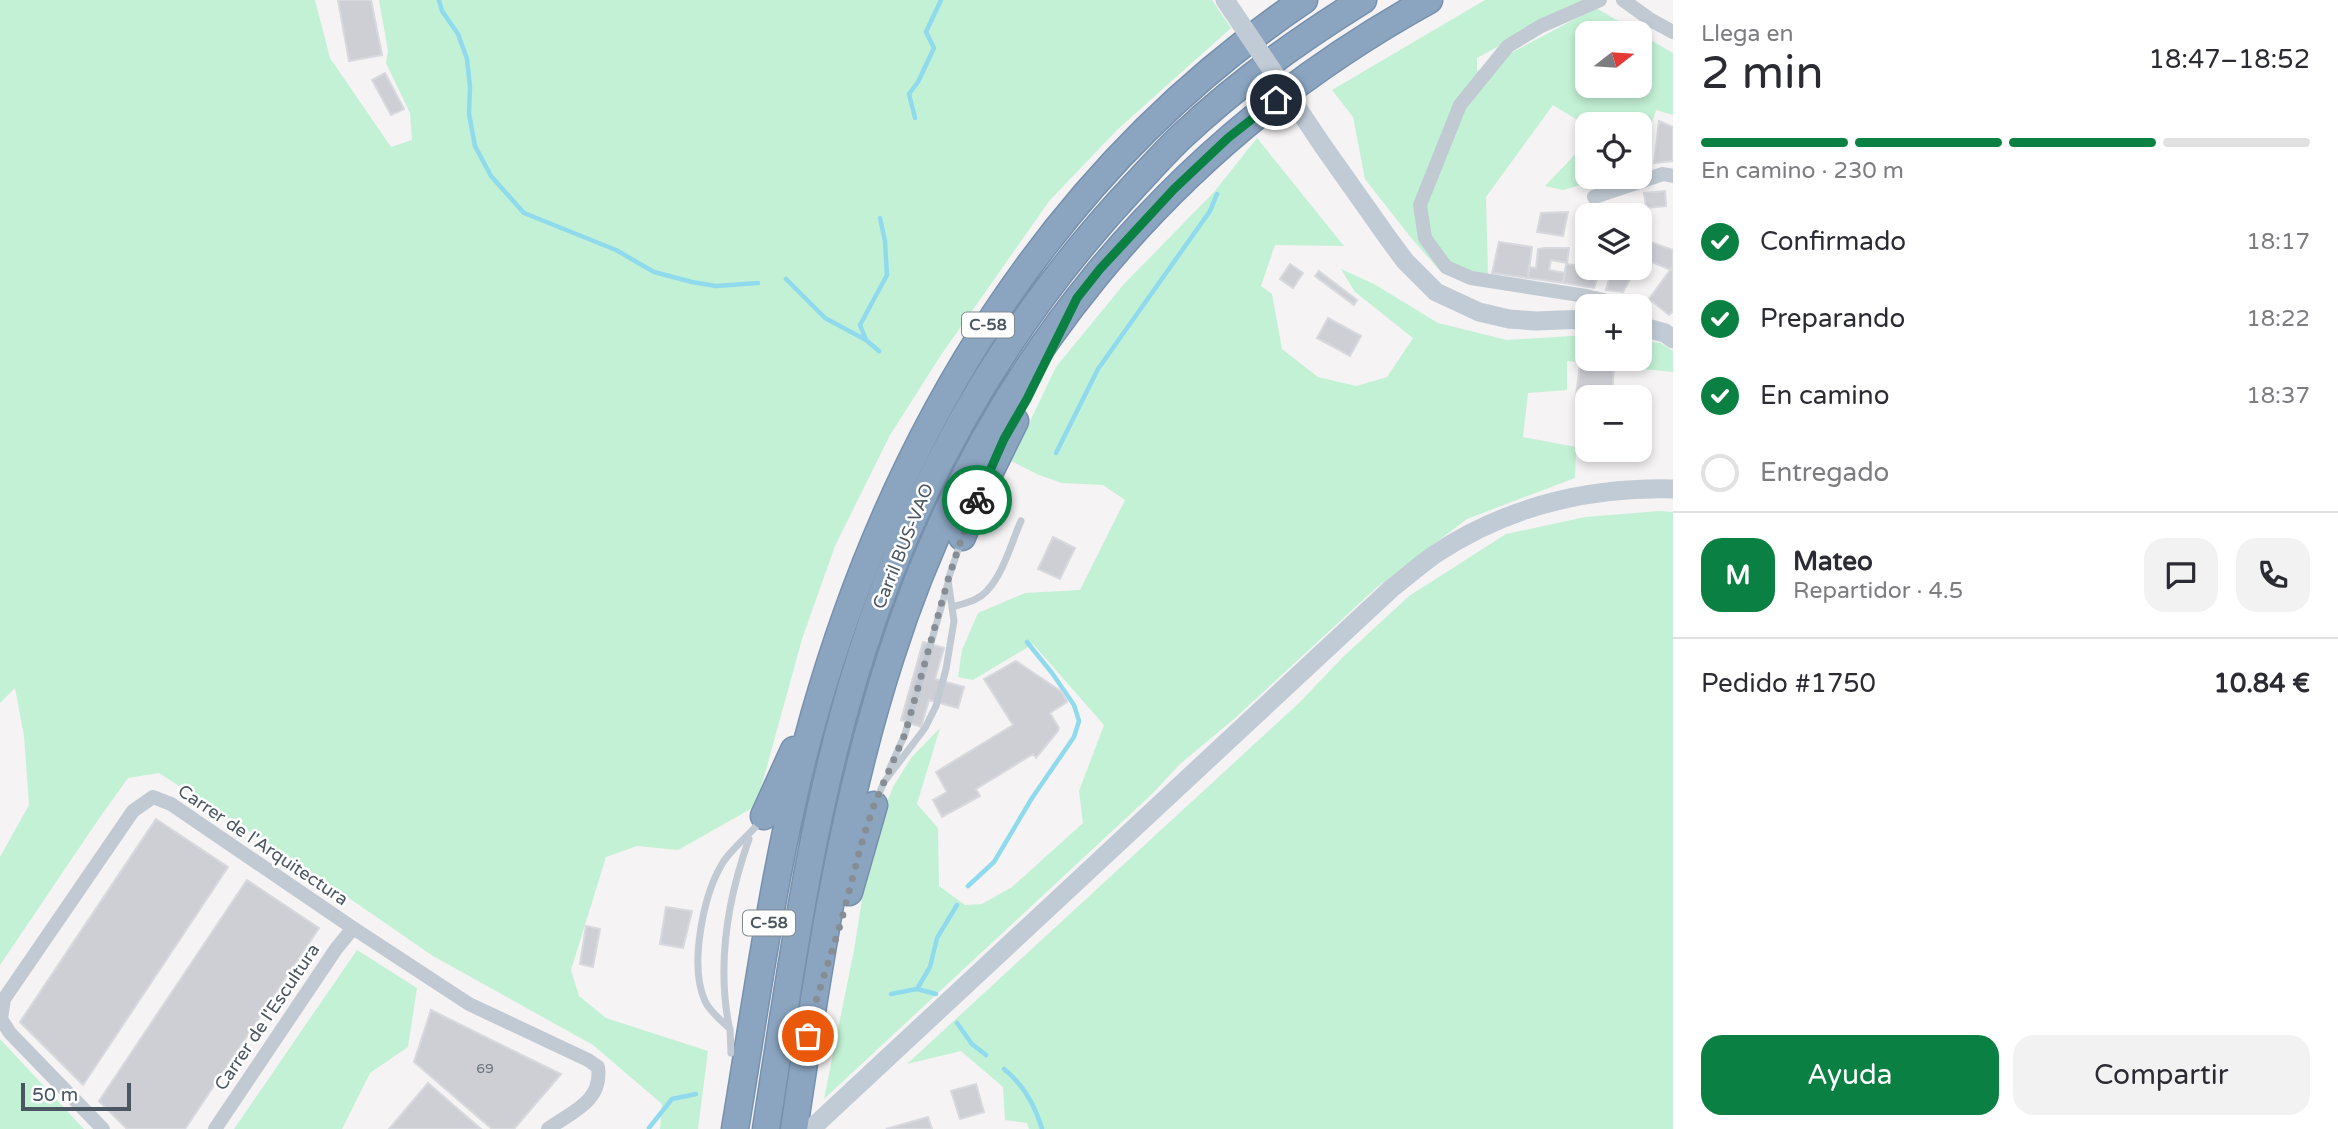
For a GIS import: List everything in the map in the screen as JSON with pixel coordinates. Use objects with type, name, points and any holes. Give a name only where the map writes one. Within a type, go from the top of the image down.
[{"type":"highway","name":"C-58","points":[[735,1129],[783,846],[814,719],[841,627],[881,525],[926,429],[1002,302],[1046,242],[1081,201],[1144,132],[1227,57],[1304,0]]},
{"type":"highway","name":"Carril BUS-VAO","points":[[766,1129],[796,933],[825,788],[862,653],[898,553],[937,466],[961,421],[1029,312],[1079,248],[1124,197],[1182,136],[1240,88],[1288,51],[1363,0]]},
{"type":"highway","points":[[794,1129],[844,834],[877,704],[903,621],[929,553],[977,453],[1014,389],[1077,298],[1148,215],[1228,138],[1345,50],[1429,0]]},
{"type":"highway","points":[[962,537],[1004,439],[1077,298]]},
{"type":"highway","points":[[757,825],[788,762],[814,719]]},
{"type":"highway","points":[[812,1014],[879,793]]},
{"type":"highway","points":[[719,1129],[731,1041]]},
{"type":"main road","points":[[1225,0],[1388,238],[1405,261],[1436,292],[1479,312],[1509,319],[1536,321],[1575,319]]},
{"type":"main road","points":[[1652,328],[1670,332]]},
{"type":"main road","points":[[811,1129],[1383,596],[1435,555],[1485,527],[1539,504],[1612,491],[1673,489]]},
{"type":"street","points":[[1575,294],[1471,278],[1446,267],[1425,239],[1420,205],[1460,105],[1508,46],[1541,26],[1600,0]]},
{"type":"street","points":[[1623,0],[1673,32]]},
{"type":"street","points":[[1594,197],[1663,174],[1673,176]]},
{"type":"street","name":"Carrer de l'Arquitectura","points":[[103,1129],[10,1033],[1,1019],[4,999],[133,811],[153,797],[171,804],[469,1004],[598,1067],[600,1079],[593,1094],[581,1109],[548,1129]]},
{"type":"street","name":"Carrer de l'Escultura","points":[[215,1129],[336,949],[353,928]]},
{"type":"lane","points":[[952,607],[973,601],[990,588],[1021,521]]},
{"type":"lane","points":[[879,793],[905,734],[962,537]]},
{"type":"lane","points":[[879,793],[925,728],[936,706],[954,621],[948,580]]},
{"type":"lane","points":[[731,1041],[705,1003],[697,973],[710,889],[723,862],[757,825]]},
{"type":"lane","points":[[731,1041],[725,1004],[723,962],[738,868],[757,825]]},
{"type":"green space","points":[[0,0],[315,0],[330,58],[391,147],[412,140],[410,113],[386,63],[388,51],[379,0],[1212,0],[1231,28],[1118,129],[1050,200],[941,355],[890,435],[835,546],[802,639],[756,806],[678,850],[637,846],[606,857],[571,970],[579,996],[606,1018],[708,1051],[698,1129],[660,1129],[662,1104],[593,1045],[433,956],[301,865],[159,773],[128,778],[0,965],[0,857],[29,805],[24,736],[15,688],[0,703]]},
{"type":"green space","points":[[1485,0],[1583,0],[1477,58],[1477,71],[1596,8],[1618,21],[1575,21],[1575,98],[1652,98],[1652,41],[1673,53],[1673,115],[1656,110],[1652,122],[1652,112],[1575,112],[1575,119],[1553,105],[1486,197],[1488,275],[1442,273],[1412,239],[1365,179],[1353,117],[1332,90]]},
{"type":"green space","points":[[1257,138],[1344,246],[1275,245],[1261,286],[1272,294],[1282,349],[1318,377],[1356,386],[1387,377],[1413,338],[1355,292],[1341,269],[1374,284],[1438,323],[1507,340],[1575,336],[1575,362],[1567,361],[1567,390],[1528,393],[1523,437],[1575,447],[1575,478],[1467,519],[1376,588],[1234,719],[1180,764],[1153,793],[824,1099],[854,950],[871,843],[893,787],[911,758],[940,728],[917,804],[938,828],[939,886],[965,905],[982,904],[1012,887],[1083,823],[1079,791],[1104,725],[1033,644],[973,680],[958,677],[962,650],[978,613],[1025,593],[1080,590],[1125,500],[1103,485],[1062,483],[1011,461],[1056,367],[1124,284],[1214,192]]},
{"type":"green space","points":[[1575,155],[1575,187],[1563,190],[1545,186]]},
{"type":"green space","points":[[1652,342],[1661,343],[1673,351],[1673,372],[1652,370]]},
{"type":"green space","points":[[1673,512],[1673,1129],[1029,1129],[1027,1123],[1005,1120],[1003,1087],[961,1051],[907,1064],[1300,702],[1344,656],[1409,596],[1506,534],[1585,517]]},
{"type":"green space","points":[[357,950],[417,988],[408,1047],[370,1073],[342,1129],[234,1129]]},
{"type":"green space","points":[[0,1039],[84,1129],[0,1129]]},
{"type":"building","points":[[338,0],[371,0],[382,55],[349,61]]},
{"type":"building","points":[[385,73],[404,109],[391,115],[372,80]]},
{"type":"building","points":[[1659,121],[1673,127],[1673,161],[1654,163]]},
{"type":"building","points":[[1665,191],[1666,206],[1652,207],[1652,203],[1645,203],[1644,193]]},
{"type":"building","points":[[1568,212],[1563,236],[1537,232],[1541,213]]},
{"type":"building","points":[[1499,242],[1532,247],[1528,278],[1492,273]]},
{"type":"building","points":[[1652,243],[1673,250],[1671,270],[1652,262]]},
{"type":"building","points":[[1569,248],[1567,263],[1551,260],[1549,270],[1565,273],[1563,283],[1528,278],[1529,267],[1536,268],[1538,249]]},
{"type":"building","points":[[1290,264],[1303,273],[1293,288],[1280,279]]},
{"type":"building","points":[[1566,264],[1575,265],[1575,280],[1597,280],[1594,288],[1563,283]]},
{"type":"building","points":[[1673,266],[1673,311],[1669,315],[1652,301],[1652,295]]},
{"type":"building","points":[[1319,271],[1357,300],[1354,305],[1315,276]]},
{"type":"building","points":[[1609,280],[1630,280],[1623,292],[1606,290]]},
{"type":"building","points":[[1328,318],[1361,336],[1350,356],[1317,338]]},
{"type":"building","points":[[1579,371],[1614,371],[1613,385],[1577,385]]},
{"type":"building","points":[[1053,537],[1075,548],[1060,579],[1038,569]]},
{"type":"building","points":[[923,642],[944,648],[935,679],[964,687],[958,708],[929,700],[921,727],[901,720]]},
{"type":"building","points":[[1016,661],[1062,692],[1067,702],[1050,713],[1059,728],[1058,731],[1036,758],[1033,754],[976,789],[980,796],[942,817],[933,800],[947,792],[936,772],[1013,725],[984,679]]},
{"type":"building","points":[[156,819],[228,867],[83,1085],[20,1022]]},
{"type":"building","points":[[247,880],[319,928],[185,1129],[127,1129],[99,1101]]},
{"type":"building","points":[[666,907],[692,911],[683,948],[660,944]]},
{"type":"building","points":[[586,926],[600,929],[593,967],[580,964]]},
{"type":"building","points":[[431,1010],[561,1074],[514,1129],[492,1129],[414,1062]]},
{"type":"building","points":[[428,1083],[481,1129],[389,1129]]},
{"type":"building","points":[[976,1084],[984,1112],[960,1119],[951,1091]]},
{"type":"building","points":[[928,1117],[932,1129],[886,1129]]},
{"type":"waterway","points":[[439,0],[442,11],[458,34],[467,59],[469,114],[475,146],[491,176],[524,213],[616,250],[654,272],[716,286],[758,283]]},
{"type":"waterway","points":[[915,118],[909,94],[918,82],[934,48],[926,32],[941,0]]},
{"type":"waterway","points":[[1056,453],[1098,369],[1210,211],[1217,194]]},
{"type":"waterway","points":[[866,340],[860,325],[887,275],[885,241],[880,218]]},
{"type":"waterway","points":[[786,279],[825,318],[866,340],[879,351]]},
{"type":"waterway","points":[[968,886],[994,862],[1032,798],[1074,737],[1079,721],[1074,705],[1027,642]]},
{"type":"waterway","points":[[917,989],[930,967],[937,938],[957,905]]},
{"type":"waterway","points":[[891,994],[917,989],[936,994]]},
{"type":"waterway","points":[[957,1023],[972,1044],[986,1055]]},
{"type":"waterway","points":[[1004,1069],[1028,1096],[1042,1129]]},
{"type":"waterway","points":[[649,1128],[672,1099],[696,1094]]},
{"type":"way so far","points":[[808,1036],[863,838],[874,805],[905,734],[948,580],[977,500]]},
{"type":"route","points":[[977,500],[1004,439],[1077,298],[1148,215],[1174,189],[1228,138],[1276,100]]}]
